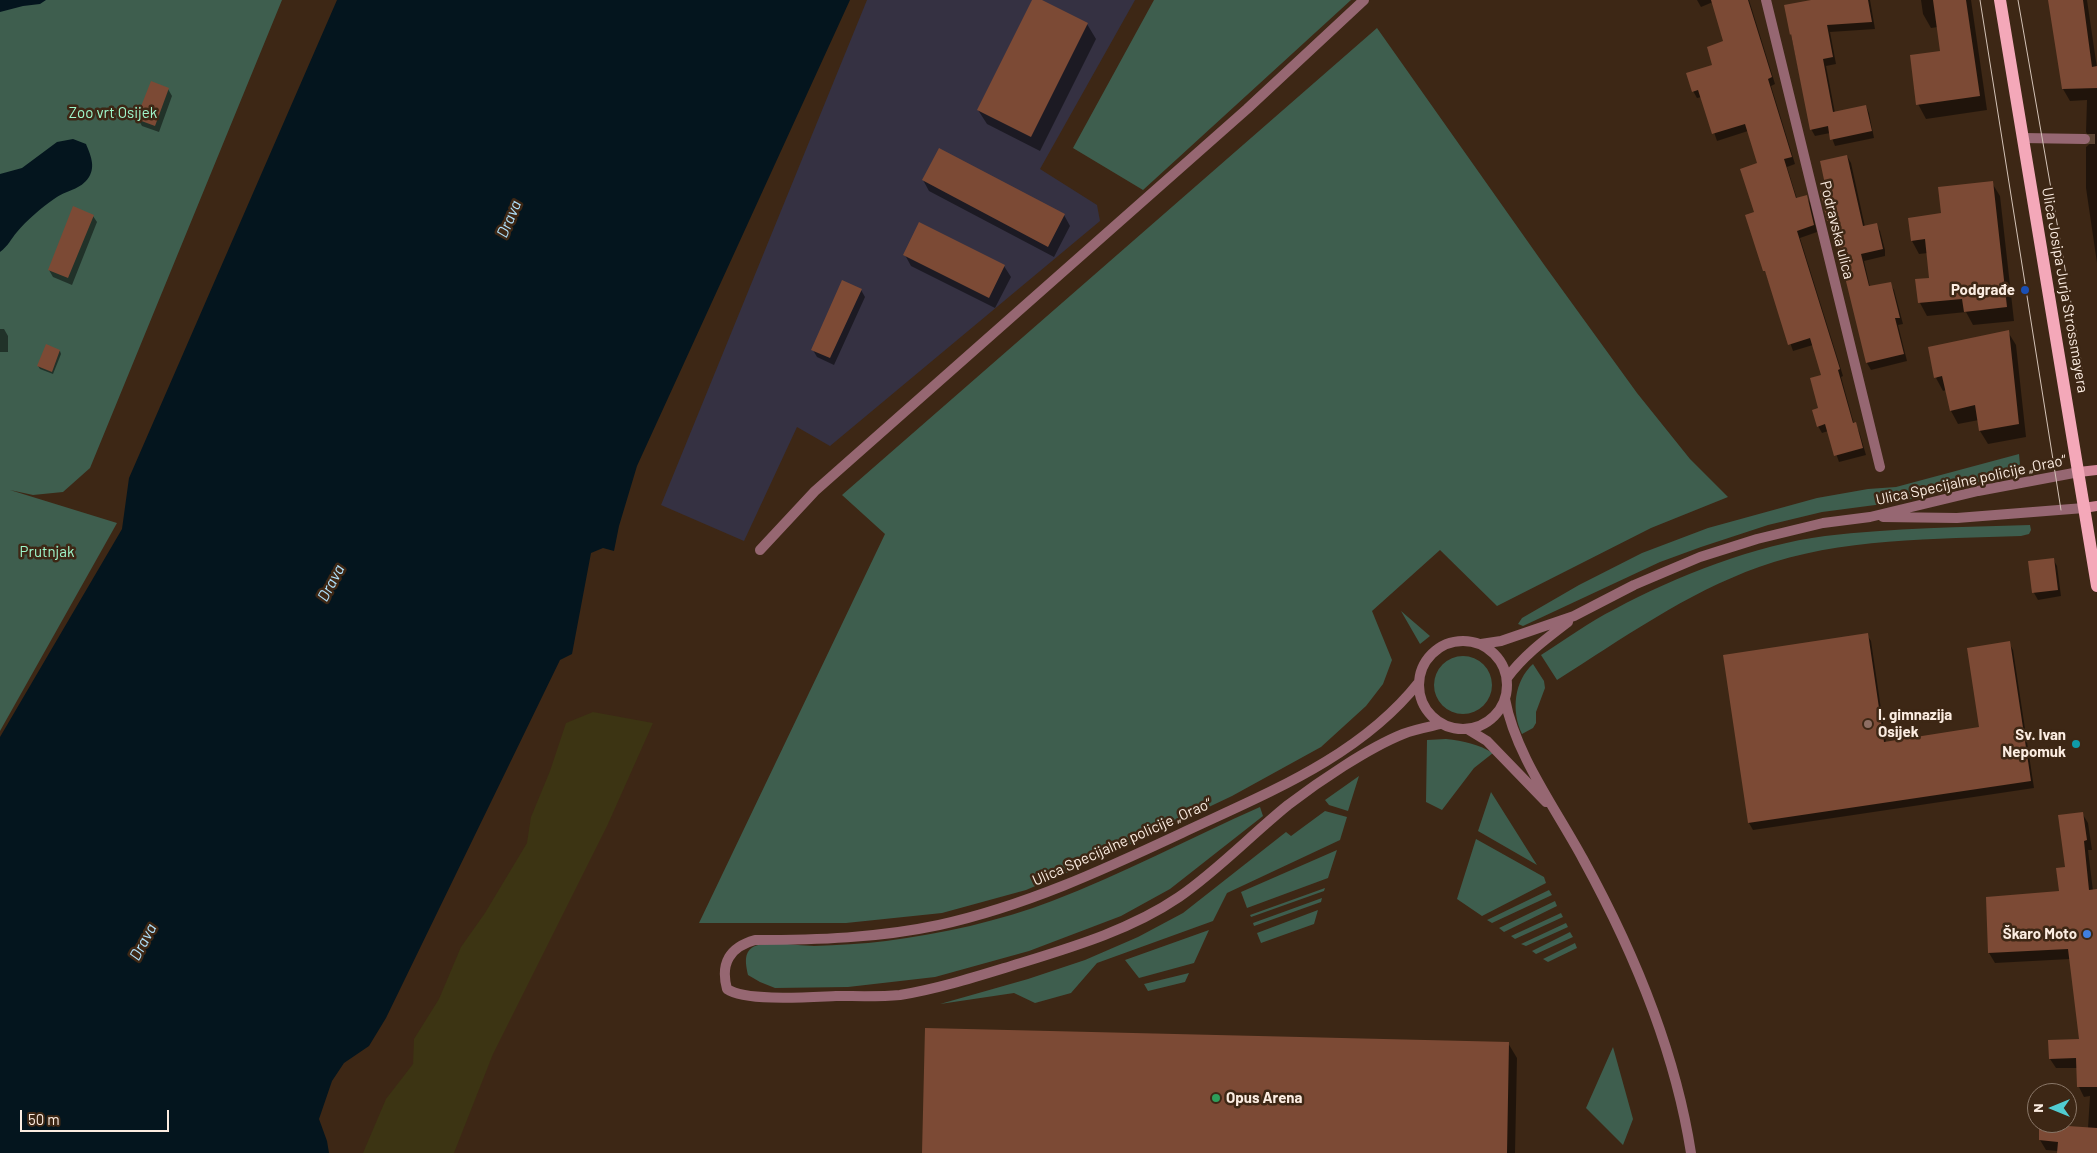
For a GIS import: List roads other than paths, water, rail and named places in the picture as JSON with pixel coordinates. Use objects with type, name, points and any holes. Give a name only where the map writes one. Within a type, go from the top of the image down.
[{"type":"main road","name":"Ulica Josipa Jurja Strossmayera","points":[[2000,0],[2079,472],[2091,507],[2097,586]]},
{"type":"main road","points":[[2079,472],[2097,470]]},
{"type":"street","points":[[760,550],[815,491],[1247,109],[1364,0]]},
{"type":"street","name":"Podravska ulica","points":[[1766,0],[1880,467]]},
{"type":"street","points":[[2023,138],[2085,139]]},
{"type":"street","name":"Ulica Specijalne policije „Orao“","points":[[1481,644],[1501,641],[1574,616],[1634,585],[1700,557],[1757,539],[1823,523],[1870,517],[1978,491],[2079,472]]},
{"type":"street","name":"Ulica Specijalne policije „Orao“","points":[[1870,517],[1958,518],[2091,507]]},
{"type":"street","name":"Ulica Specijalne policije „Orao“","points":[[1507,678],[1517,664],[1574,616]]},
{"type":"street","points":[[1505,699],[1494,717],[1483,725],[1469,730],[1455,729],[1441,724],[1430,715],[1422,703],[1419,682],[1424,663],[1432,652],[1444,645],[1457,641],[1469,641],[1481,644],[1493,652],[1502,664],[1507,678],[1505,699],[1513,731],[1604,900],[1641,980],[1662,1039],[1684,1112],[1691,1153]]},
{"type":"street","name":"Ulica Specijalne policije „Orao“","points":[[1419,682],[1388,717],[1363,736],[1300,777],[1106,869],[1052,892],[986,914],[938,926],[886,935],[836,939],[755,940],[742,944],[733,951],[725,966],[724,980],[727,989],[733,994],[744,996],[898,995],[926,990],[1071,947],[1139,921],[1179,897],[1206,877],[1288,805],[1364,755],[1403,734],[1441,724]]},
{"type":"street","points":[[1469,730],[1487,741],[1497,750],[1556,812]]},
{"type":"water","points":[[0,0],[46,0],[40,4],[0,12]]},
{"type":"water","name":"Drava","points":[[337,0],[850,0],[637,466],[619,526],[614,551],[603,548],[591,553],[572,654],[560,660],[386,1018],[369,1046],[344,1063],[332,1081],[319,1119],[329,1153],[0,1153],[0,737],[122,529],[129,478]]},
{"type":"water","points":[[73,139],[86,144],[92,164],[89,177],[82,185],[59,196],[39,210],[0,252],[0,174],[22,168],[57,142]]},
{"type":"tunnel","points":[[2085,139],[2097,139]]},
{"type":"tram line","points":[[1980,0],[2061,510]]},
{"type":"tram line","points":[[2018,0],[2085,383]]},
{"type":"place","name":"Podgrađe","points":[[2025,290]]},
{"type":"place","name":"I. gimnazija Osijek","points":[[1868,724]]},
{"type":"place","name":"Sv. Ivan Nepomuk","points":[[2076,744]]},
{"type":"place","name":"Škaro Moto","points":[[2087,934]]},
{"type":"place","name":"Opus Arena","points":[[1216,1098]]},
{"type":"park label","name":"Zoo vrt Osijek","points":[[113,113]]},
{"type":"park label","name":"Prutnjak","points":[[47,552]]}]
